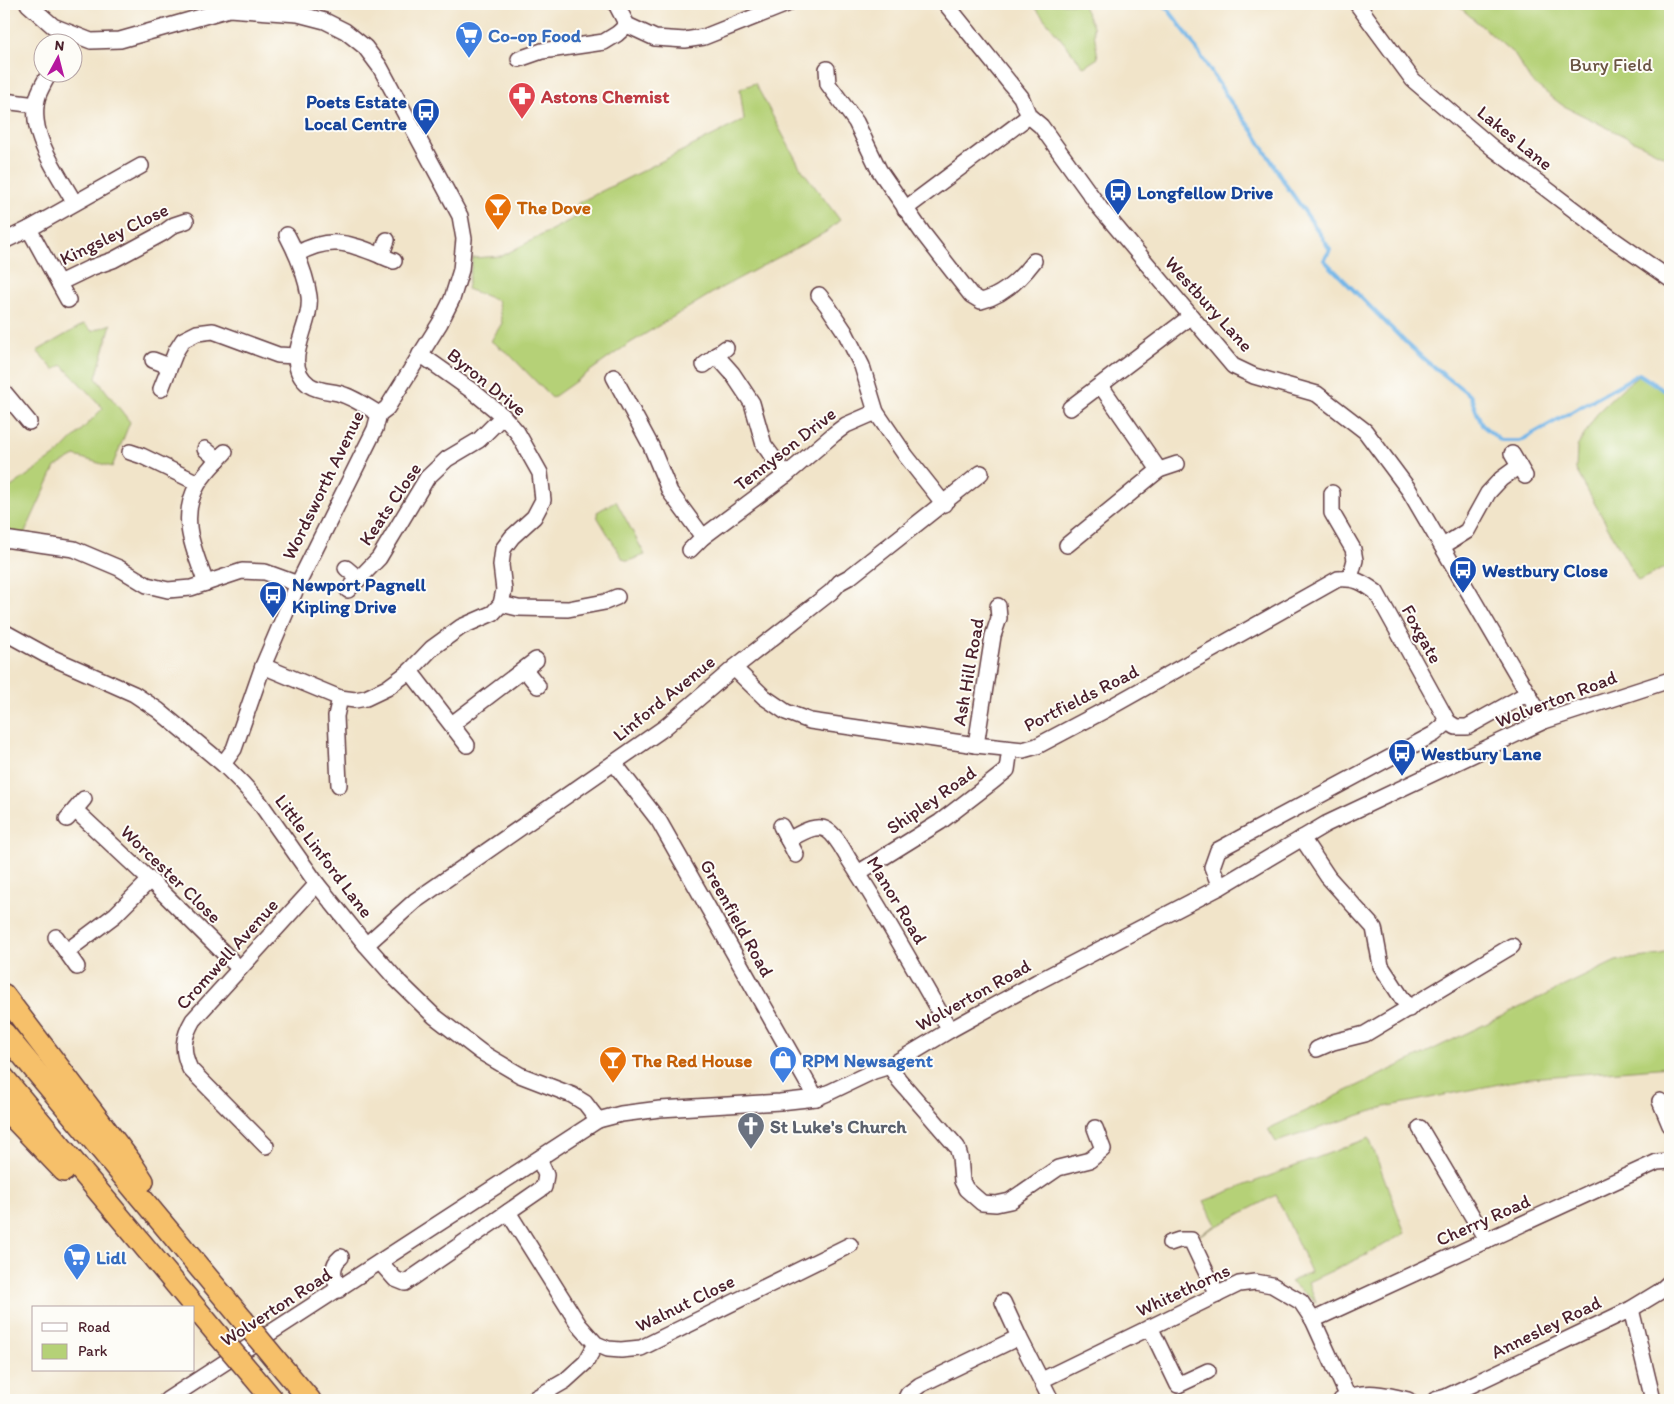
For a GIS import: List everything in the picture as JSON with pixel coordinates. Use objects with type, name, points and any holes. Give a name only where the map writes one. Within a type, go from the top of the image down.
[{"type":"highway","points":[[4,995],[130,1161],[201,1270]]},
{"type":"highway","points":[[4,1033],[310,1400]]},
{"type":"highway","points":[[4,1078],[193,1306]]},
{"type":"highway","points":[[4,1108],[177,1287]]},
{"type":"highway","points":[[195,1308],[273,1400]]},
{"type":"street","name":"Wordsworth Avenue","points":[[28,4],[60,32]]},
{"type":"street","points":[[616,4],[627,25],[655,38],[685,40],[704,37],[787,4]]},
{"type":"street","name":"Westbury Lane","points":[[946,4],[1021,97],[1029,116],[1041,126],[1100,208],[1233,366],[1254,376],[1317,394],[1365,431],[1409,490],[1544,721]]},
{"type":"street","name":"Lakes Lane","points":[[1357,4],[1413,80],[1494,149],[1611,238],[1670,279]]},
{"type":"street","name":"Wordsworth Avenue","points":[[82,40],[120,40],[229,7],[298,14],[325,21],[345,31],[365,47],[384,76],[460,216],[464,239],[461,270],[452,299],[387,408],[380,414],[375,429],[298,584],[263,666],[234,749],[223,764]]},
{"type":"street","points":[[520,59],[542,51],[604,42],[627,25]]},
{"type":"street","points":[[827,69],[828,84],[856,122],[879,170],[905,209],[971,295],[981,301],[991,299],[1022,277],[1034,261]]},
{"type":"street","points":[[45,82],[36,105],[35,123],[53,165],[74,202]]},
{"type":"street","points":[[4,101],[36,105]]},
{"type":"street","points":[[905,209],[1029,116]]},
{"type":"street","points":[[4,241],[141,166]]},
{"type":"street","name":"Kingsley Close","points":[[59,283],[90,268],[113,260],[174,225],[186,221]]},
{"type":"street","name":"Kingsley Close","points":[[29,229],[68,300]]},
{"type":"street","points":[[287,235],[297,254],[309,296],[308,319],[295,356],[296,365],[301,375],[309,385],[321,390],[339,393],[356,400],[380,414]]},
{"type":"street","points":[[297,254],[311,246],[330,242],[348,244],[388,259],[387,240]]},
{"type":"street","points":[[827,300],[862,366],[876,412],[906,456],[944,504]]},
{"type":"street","points":[[1070,408],[1190,317]]},
{"type":"street","points":[[161,389],[169,366],[183,340],[197,333],[213,331],[278,354],[295,356]]},
{"type":"street","name":"Byron Drive","points":[[420,354],[475,393],[502,416],[517,432],[540,473],[542,500],[534,518],[512,537],[503,549],[501,565],[504,590],[500,604]]},
{"type":"street","points":[[715,356],[732,373],[752,403],[764,445],[786,475]]},
{"type":"street","points":[[154,360],[169,366]]},
{"type":"street","points":[[623,383],[670,492],[703,537]]},
{"type":"street","points":[[1101,386],[1159,470]]},
{"type":"street","points":[[4,392],[29,423]]},
{"type":"street","name":"Tennyson Drive","points":[[690,550],[703,537],[786,475],[840,429],[876,412]]},
{"type":"street","name":"Keats Close","points":[[348,590],[379,558],[427,478],[447,459],[479,440],[502,416]]},
{"type":"street","points":[[206,449],[222,456],[198,483],[188,512],[189,536],[206,583]]},
{"type":"street","points":[[139,451],[198,483]]},
{"type":"street","points":[[1067,545],[1159,470],[1176,464]]},
{"type":"street","points":[[1443,546],[1467,531],[1488,493],[1501,479],[1519,465]]},
{"type":"street","name":"Linford Avenue","points":[[366,945],[415,901],[664,728],[734,668],[831,592],[840,582],[851,576],[981,473]]},
{"type":"street","points":[[1332,494],[1332,513],[1354,549],[1355,560],[1350,578]]},
{"type":"street","points":[[4,539],[74,549],[119,568],[147,585],[168,590],[191,588],[232,573],[254,571],[265,572],[298,584]]},
{"type":"street","points":[[346,568],[359,579]]},
{"type":"street","name":"Foxgate","points":[[1350,578],[1363,583],[1376,592],[1448,722]]},
{"type":"street","name":"Portfields Road","points":[[734,668],[764,697],[786,712],[810,721],[1023,750],[1037,746],[1102,712],[1338,579],[1350,578]]},
{"type":"street","points":[[263,666],[340,698],[355,700],[366,698],[387,688],[410,671],[432,648],[461,626],[493,613],[500,604],[518,608],[568,609],[605,602],[617,597]]},
{"type":"street","name":"Ash Hill Road","points":[[976,745],[994,636],[999,618],[998,606]]},
{"type":"street","name":"Little Linford Lane","points":[[4,632],[46,654],[110,682],[147,702],[223,764],[260,803],[317,884],[366,945],[396,979],[434,1016],[481,1052],[520,1075],[572,1095],[585,1104],[598,1120]]},
{"type":"street","points":[[452,724],[530,665],[538,686]]},
{"type":"street","points":[[410,671],[467,745]]},
{"type":"street","name":"Wolverton Road","points":[[167,1400],[598,1120],[621,1114],[660,1109],[816,1098],[874,1071],[890,1066],[1037,982],[1220,887],[1326,824],[1544,721],[1670,682]]},
{"type":"street","points":[[1220,887],[1212,867],[1218,850],[1434,734],[1448,722],[1456,727],[1467,727],[1528,693]]},
{"type":"street","points":[[339,785],[336,716],[340,698]]},
{"type":"street","name":"Shipley Road","points":[[858,873],[940,822],[992,782],[1006,770],[1010,749]]},
{"type":"street","name":"Greenfield Road","points":[[614,763],[659,821],[816,1098]]},
{"type":"street","name":"Worcester Close","points":[[75,809],[239,968]]},
{"type":"street","points":[[781,826],[796,855]]},
{"type":"street","name":"Manor Road","points":[[788,840],[811,828],[828,830],[834,836],[858,873],[950,1030]]},
{"type":"street","points":[[1302,838],[1328,876],[1374,928],[1381,966],[1409,1009]]},
{"type":"street","points":[[67,951],[115,915],[150,880]]},
{"type":"street","name":"Cromwell Avenue","points":[[266,1146],[190,1069],[185,1057],[186,1031],[192,1020],[317,884]]},
{"type":"street","points":[[56,937],[78,967]]},
{"type":"street","points":[[1317,1049],[1333,1042],[1365,1034],[1512,946]]},
{"type":"street","points":[[890,1066],[899,1080],[957,1147],[960,1157],[962,1181],[966,1189],[982,1203],[996,1204],[1010,1201],[1058,1168],[1090,1160],[1103,1149],[1095,1128]]},
{"type":"street","points":[[1660,1101],[1670,1125]]},
{"type":"street","points":[[1420,1128],[1487,1241]]},
{"type":"street","points":[[380,1262],[395,1280],[405,1283],[544,1187],[546,1174],[539,1159]]},
{"type":"street","name":"Cherry Road","points":[[1313,1320],[1657,1162],[1670,1162]]},
{"type":"street","points":[[508,1212],[579,1326],[596,1344],[586,1362],[565,1381],[532,1400]]},
{"type":"street","points":[[1170,1243],[1179,1240],[1191,1240],[1217,1294]]},
{"type":"street","name":"Walnut Close","points":[[596,1344],[608,1349],[642,1348],[850,1245]]},
{"type":"street","points":[[339,1290],[332,1273],[336,1261],[341,1257]]},
{"type":"street","name":"Whitethorns","points":[[1042,1380],[1217,1294],[1239,1284],[1255,1282],[1272,1285],[1301,1302],[1313,1320],[1345,1399]]},
{"type":"street","name":"Annesley Road","points":[[1435,1400],[1446,1397],[1631,1309],[1659,1292],[1670,1282]]},
{"type":"street","points":[[1003,1302],[1051,1400]]},
{"type":"street","points":[[1631,1309],[1653,1400]]},
{"type":"street","points":[[1150,1327],[1178,1385],[1208,1371]]},
{"type":"street","points":[[905,1400],[908,1394],[920,1385],[1019,1337]]},
{"type":"street","points":[[1345,1399],[1365,1393],[1383,1394],[1408,1400]]},
{"type":"green space","points":[[1032,4],[1082,4],[1093,26],[1098,58],[1084,67]]},
{"type":"green space","name":"Bury Field","points":[[1456,4],[1670,4],[1670,159],[1562,105],[1531,81],[1514,54]]},
{"type":"green space","points":[[755,83],[800,167],[840,220],[826,232],[719,289],[627,345],[552,398],[510,355],[491,341],[502,323],[497,300],[467,289],[473,258],[502,256],[576,217],[578,203],[744,120],[740,89]]},
{"type":"green space","points":[[84,324],[92,331],[111,324],[96,378],[130,422],[112,467],[75,456],[55,467],[23,537],[4,528],[4,492],[60,452],[103,408],[62,365],[54,370],[37,351]]},
{"type":"green space","points":[[1640,375],[1670,394],[1670,565],[1638,581],[1576,470],[1577,447],[1598,412]]},
{"type":"green space","points":[[616,501],[645,555],[628,561],[623,559],[598,518],[597,512]]},
{"type":"green space","points":[[1670,950],[1670,1067],[1529,1078],[1385,1107],[1276,1142],[1268,1129],[1616,961],[1661,955]]},
{"type":"green space","points":[[1369,1138],[1405,1233],[1366,1255],[1308,1282],[1316,1302],[1290,1282],[1311,1272],[1276,1195],[1194,1238],[1216,1225],[1204,1201]]},
{"type":"waterway","points":[[1164,4],[1186,33],[1230,101],[1253,131],[1286,185],[1319,232],[1330,250],[1324,260],[1402,339],[1426,361],[1470,395],[1482,425],[1501,441],[1520,441],[1639,374],[1670,394]]},
{"type":"place","name":"Co-op Food","points":[[469,59]]},
{"type":"place","name":"Astons Chemist","points":[[522,120]]},
{"type":"place","name":"Poets Estate Local Centre","points":[[426,136]]},
{"type":"place","name":"Longfellow Drive","points":[[1118,216]]},
{"type":"place","name":"The Dove","points":[[498,231]]},
{"type":"place","name":"Westbury Close","points":[[1463,594]]},
{"type":"place","name":"Newport Pagnell Kipling Drive","points":[[273,619]]},
{"type":"place","name":"Westbury Lane","points":[[1402,777]]},
{"type":"place","name":"The Red House","points":[[613,1084]]},
{"type":"place","name":"RPM Newsagent","points":[[783,1084]]},
{"type":"place","name":"St Luke's Church","points":[[751,1150]]},
{"type":"place","name":"Lidl","points":[[77,1281]]}]
